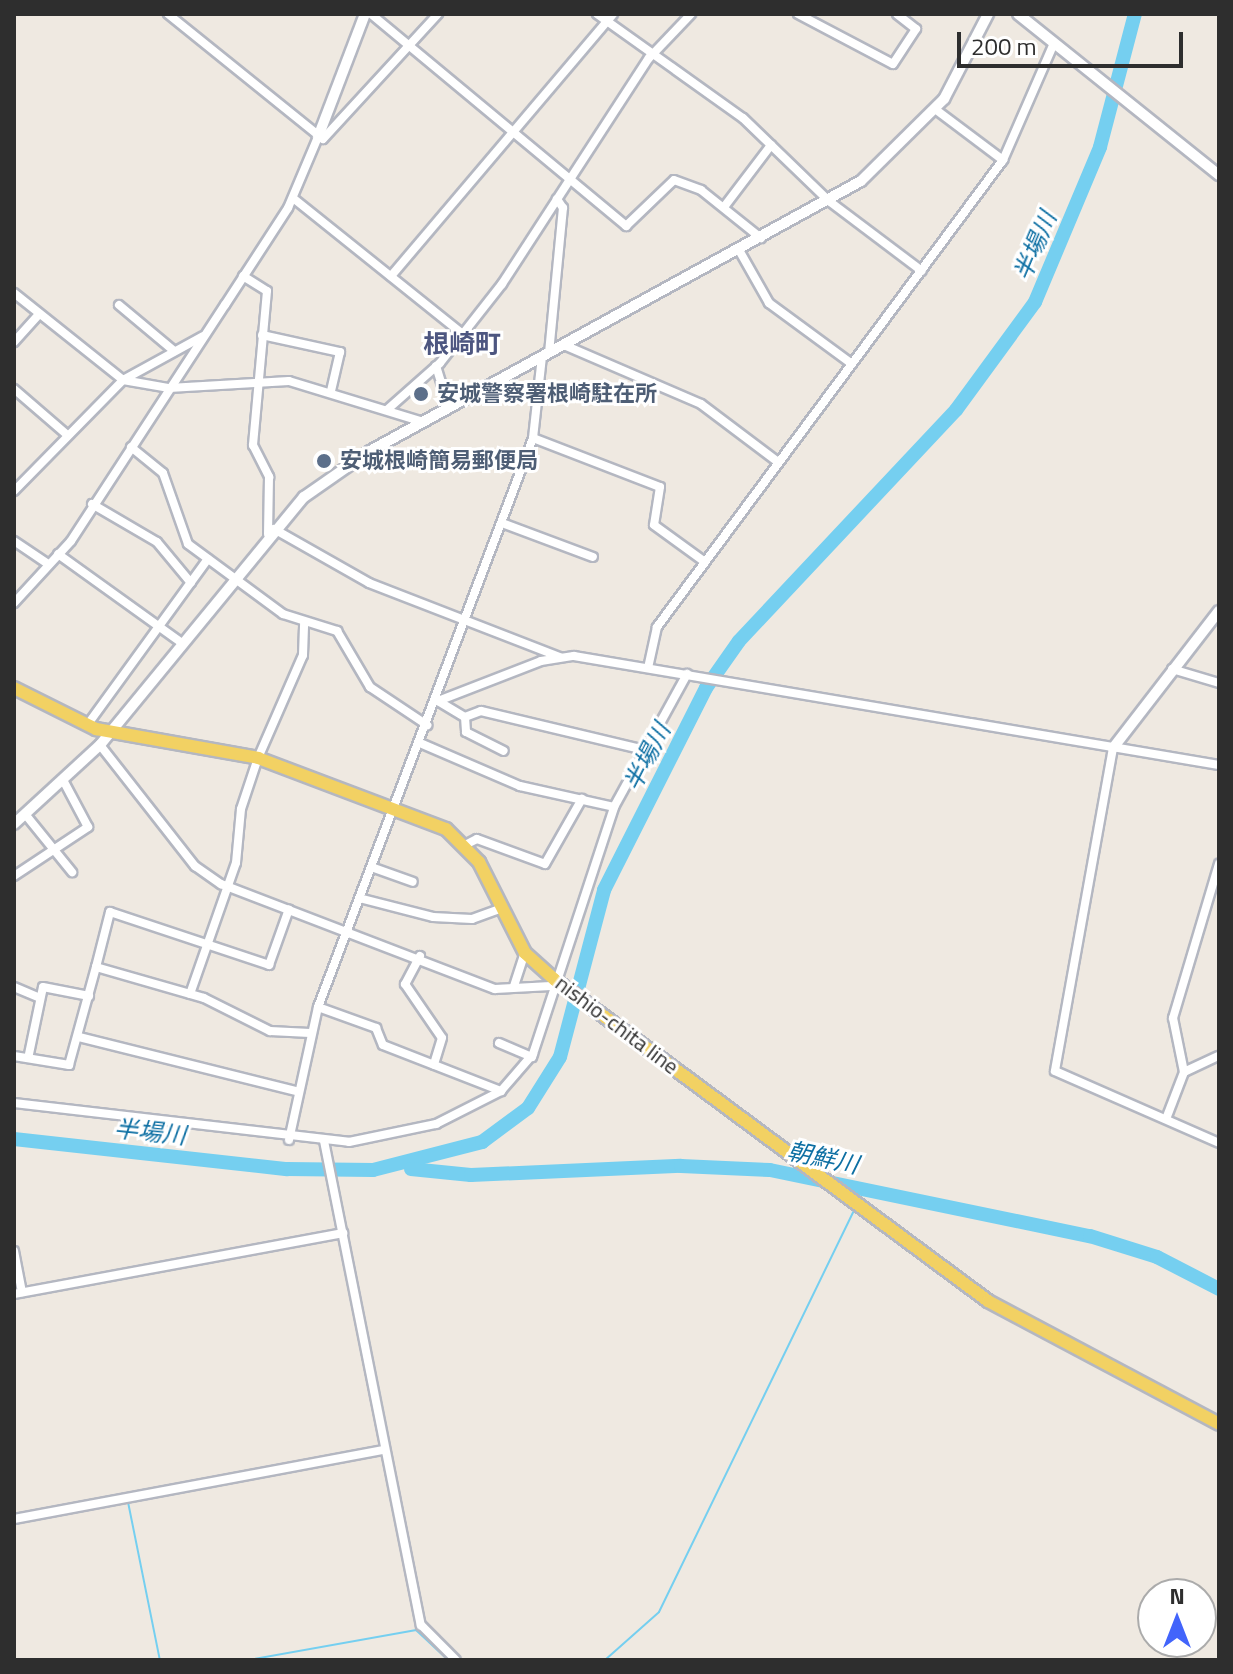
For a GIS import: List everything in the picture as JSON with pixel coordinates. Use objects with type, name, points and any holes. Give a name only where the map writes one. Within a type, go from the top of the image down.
[{"type":"main road","name":"nishio-chita line","points":[[14,688],[88,724],[112,732],[258,758],[446,829],[465,845],[525,953],[557,984],[594,1008],[1012,1316],[1219,1424]]},
{"type":"street","points":[[168,14],[318,137],[335,134],[438,14]]},
{"type":"street","points":[[14,603],[58,554],[293,198],[368,14],[568,183],[628,227],[670,180],[724,207],[761,238]]},
{"type":"street","points":[[597,14],[649,58],[738,114],[829,201],[922,271]]},
{"type":"street","points":[[391,276],[613,14]]},
{"type":"street","points":[[388,409],[436,366],[463,334],[568,183],[649,58],[691,14]]},
{"type":"street","points":[[798,14],[893,64],[916,29],[897,14]]},
{"type":"street","points":[[14,824],[112,732],[270,531],[327,479],[423,422],[829,201],[881,165],[935,109],[988,14]]},
{"type":"street","points":[[1018,14],[1219,175]]},
{"type":"street","points":[[648,668],[655,630],[1003,160],[1054,43]]},
{"type":"street","points":[[935,109],[1003,160]]},
{"type":"street","points":[[724,207],[771,145]]},
{"type":"street","points":[[293,198],[463,334]]},
{"type":"street","points":[[289,1140],[296,1091],[318,1007],[363,899],[438,701],[533,438],[563,208],[557,199]]},
{"type":"street","points":[[739,250],[769,303],[852,364]]},
{"type":"street","points":[[243,276],[267,291],[253,445],[269,477],[270,531]]},
{"type":"street","points":[[14,293],[123,380],[169,388],[258,381],[331,391],[423,422]]},
{"type":"street","points":[[119,305],[174,351]]},
{"type":"street","points":[[14,342],[39,314]]},
{"type":"street","points":[[262,335],[340,352],[331,391]]},
{"type":"street","points":[[14,491],[65,433],[123,380],[204,336]]},
{"type":"street","points":[[564,345],[701,404],[778,462]]},
{"type":"street","points":[[436,366],[449,408]]},
{"type":"street","points":[[14,389],[65,433]]},
{"type":"street","points":[[533,438],[660,487],[654,525],[705,562]]},
{"type":"street","points":[[131,447],[163,473],[182,538],[234,578],[304,623],[337,631],[370,687],[427,725]]},
{"type":"street","points":[[92,504],[157,542],[191,583]]},
{"type":"street","points":[[502,523],[593,557]]},
{"type":"street","points":[[270,531],[369,583],[465,623],[560,657],[690,674],[1219,765]]},
{"type":"street","points":[[14,541],[47,563]]},
{"type":"street","points":[[58,554],[182,643]]},
{"type":"street","points":[[88,724],[208,559]]},
{"type":"street","points":[[1219,611],[1113,748],[1055,1071],[1219,1143]]},
{"type":"street","points":[[190,994],[228,887],[258,758],[303,655],[304,623]]},
{"type":"street","points":[[438,701],[560,657]]},
{"type":"street","points":[[1172,669],[1219,683]]},
{"type":"street","points":[[14,1103],[325,1143],[416,1130],[501,1091],[532,1057],[614,807],[641,749],[690,674]]},
{"type":"street","points":[[438,701],[465,717]]},
{"type":"street","points":[[465,717],[481,711],[641,749]]},
{"type":"street","points":[[465,717],[466,732],[504,751]]},
{"type":"street","points":[[420,743],[520,786],[614,807]]},
{"type":"street","points":[[100,745],[195,866],[228,887],[349,928],[495,989],[557,984]]},
{"type":"street","points":[[16,870],[88,827],[63,780]]},
{"type":"street","points":[[465,845],[477,839],[545,864],[582,799]]},
{"type":"street","points":[[25,814],[72,872]]},
{"type":"street","points":[[1166,1119],[1184,1072],[1173,1018],[1219,864]]},
{"type":"street","points":[[374,868],[413,882]]},
{"type":"street","points":[[363,899],[433,917],[472,919],[500,909]]},
{"type":"street","points":[[14,1056],[29,1054],[66,1067],[79,1037],[110,912],[208,942],[269,965],[289,909]]},
{"type":"street","points":[[514,986],[525,953]]},
{"type":"street","points":[[420,956],[405,984],[442,1038],[434,1065]]},
{"type":"street","points":[[96,967],[190,994],[270,1031],[310,1033]]},
{"type":"street","points":[[14,987],[40,998]]},
{"type":"street","points":[[29,1054],[43,987],[89,996]]},
{"type":"street","points":[[318,1007],[376,1028],[383,1045],[501,1091]]},
{"type":"street","points":[[79,1037],[296,1091]]},
{"type":"street","points":[[499,1043],[532,1057]]},
{"type":"street","points":[[1184,1072],[1219,1056]]},
{"type":"street","points":[[325,1143],[421,1625],[456,1660]]},
{"type":"street","points":[[14,1251],[18,1293],[343,1233]]},
{"type":"street","points":[[14,1519],[384,1450]]},
{"type":"waterway","name":"半場川","points":[[14,1139],[287,1169],[373,1170],[482,1142],[528,1108],[560,1057],[604,890],[706,688],[739,641],[956,410],[1035,302],[1100,147],[1135,14]]},
{"type":"waterway","name":"朝鮮川","points":[[411,1169],[471,1175],[681,1166],[770,1170],[1090,1236],[1157,1257],[1219,1289]]},
{"type":"waterway","points":[[858,1199],[861,1187]]},
{"type":"waterway","points":[[605,1660],[659,1612],[855,1209]]},
{"type":"waterway","points":[[128,1502],[160,1660]]},
{"type":"waterway","points":[[249,1660],[416,1630],[448,1660]]},
{"type":"place","name":"安城警察署根崎駐在所","points":[[421,394]]},
{"type":"place","name":"安城根崎簡易郵便局","points":[[324,461]]},
{"type":"district","name":"根崎町","points":[[462,344]]}]
